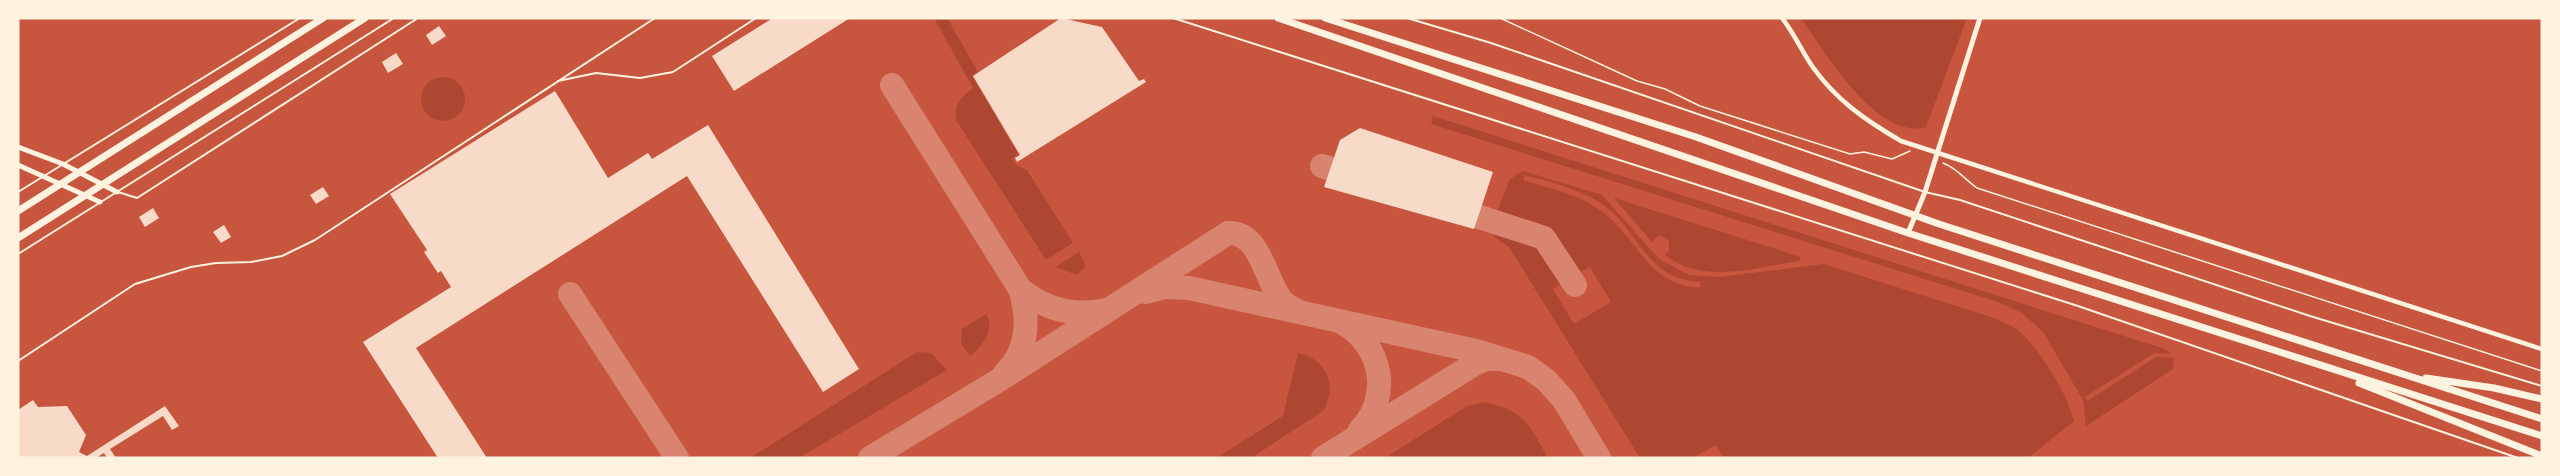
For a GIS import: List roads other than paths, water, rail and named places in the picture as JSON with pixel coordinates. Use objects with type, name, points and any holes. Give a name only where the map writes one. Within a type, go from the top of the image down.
[{"type":"main road","points":[[18,211],[323,18]]},
{"type":"main road","points":[[18,238],[365,18]]},
{"type":"main road","points":[[1278,18],[1908,233],[2542,436]]},
{"type":"main road","points":[[1325,18],[1696,137],[1915,215],[2542,419]]},
{"type":"main road","points":[[2310,363],[2541,456]]},
{"type":"main road","points":[[2406,375],[2494,388],[2542,399]]},
{"type":"street","points":[[1782,18],[1812,65],[1837,97],[1858,116],[1901,141],[1938,151],[2542,349]]},
{"type":"street","points":[[1908,233],[1925,192],[1980,18]]},
{"type":"street","points":[[18,147],[63,164],[117,192]]},
{"type":"street","points":[[18,165],[100,202]]},
{"type":"lane","points":[[18,192],[300,18]]},
{"type":"lane","points":[[18,254],[394,18]]},
{"type":"lane","points":[[117,192],[137,198],[418,18]]},
{"type":"lane","points":[[18,361],[135,284],[190,267],[216,262],[251,262],[282,256],[315,240],[555,81],[656,18]]},
{"type":"lane","points":[[555,81],[596,73],[640,78],[673,72],[756,18]]},
{"type":"lane","points":[[1173,18],[2078,306],[2518,458]]},
{"type":"lane","points":[[1407,18],[1502,47],[1925,192],[1960,200],[2310,316],[2542,386]]}]
